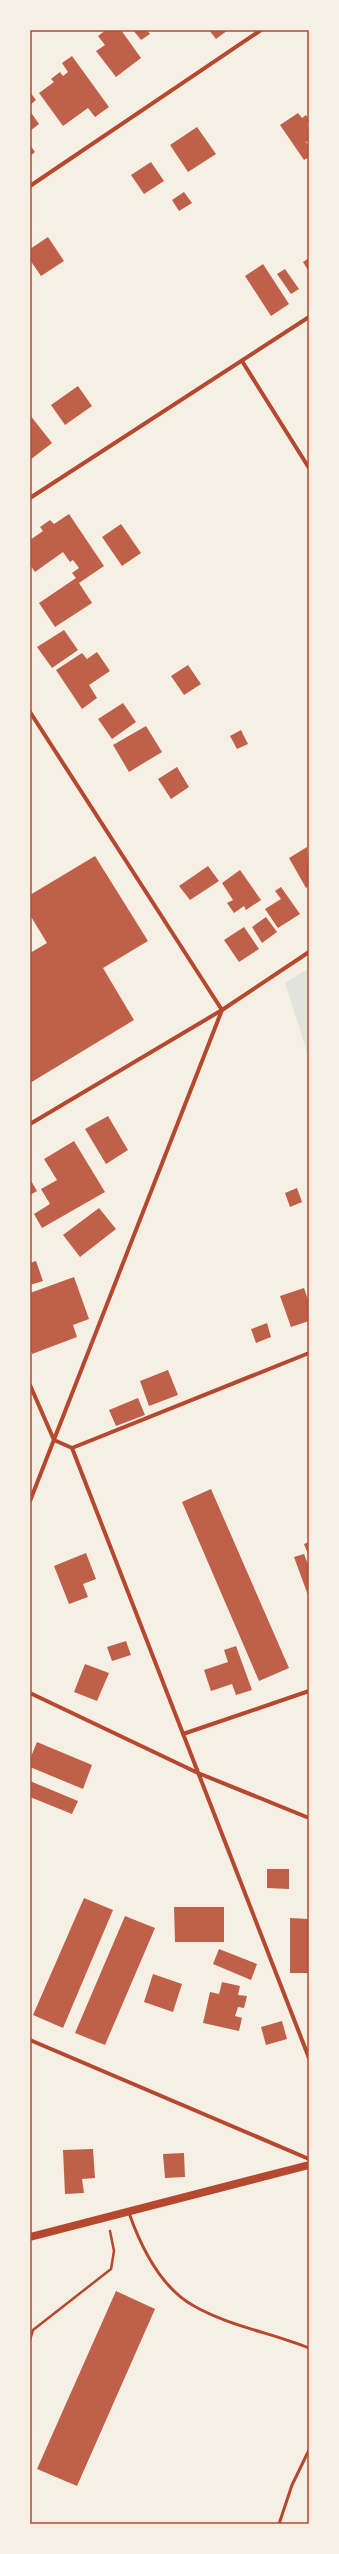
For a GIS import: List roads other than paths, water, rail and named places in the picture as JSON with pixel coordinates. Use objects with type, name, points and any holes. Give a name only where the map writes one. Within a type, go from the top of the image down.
[{"type":"main road","points":[[30,2237],[309,2165]]},
{"type":"street","points":[[30,186],[261,30]]},
{"type":"street","points":[[30,498],[309,317]]},
{"type":"street","points":[[242,360],[309,468]]},
{"type":"street","points":[[30,712],[222,1010]]},
{"type":"street","points":[[30,1124],[222,1010],[309,952]]},
{"type":"street","points":[[30,1500],[222,1010]]},
{"type":"street","points":[[72,1448],[309,1352]]},
{"type":"street","points":[[30,1385],[54,1440],[72,1448],[309,2058]]},
{"type":"street","points":[[183,1734],[309,1691]]},
{"type":"street","points":[[30,1693],[198,1773],[309,1818]]},
{"type":"street","points":[[30,2040],[309,2159]]},
{"type":"lane","points":[[129,2212],[139,2241],[166,2283],[194,2306],[309,2348]]},
{"type":"lane","points":[[279,2524],[292,2485],[309,2450]]}]
